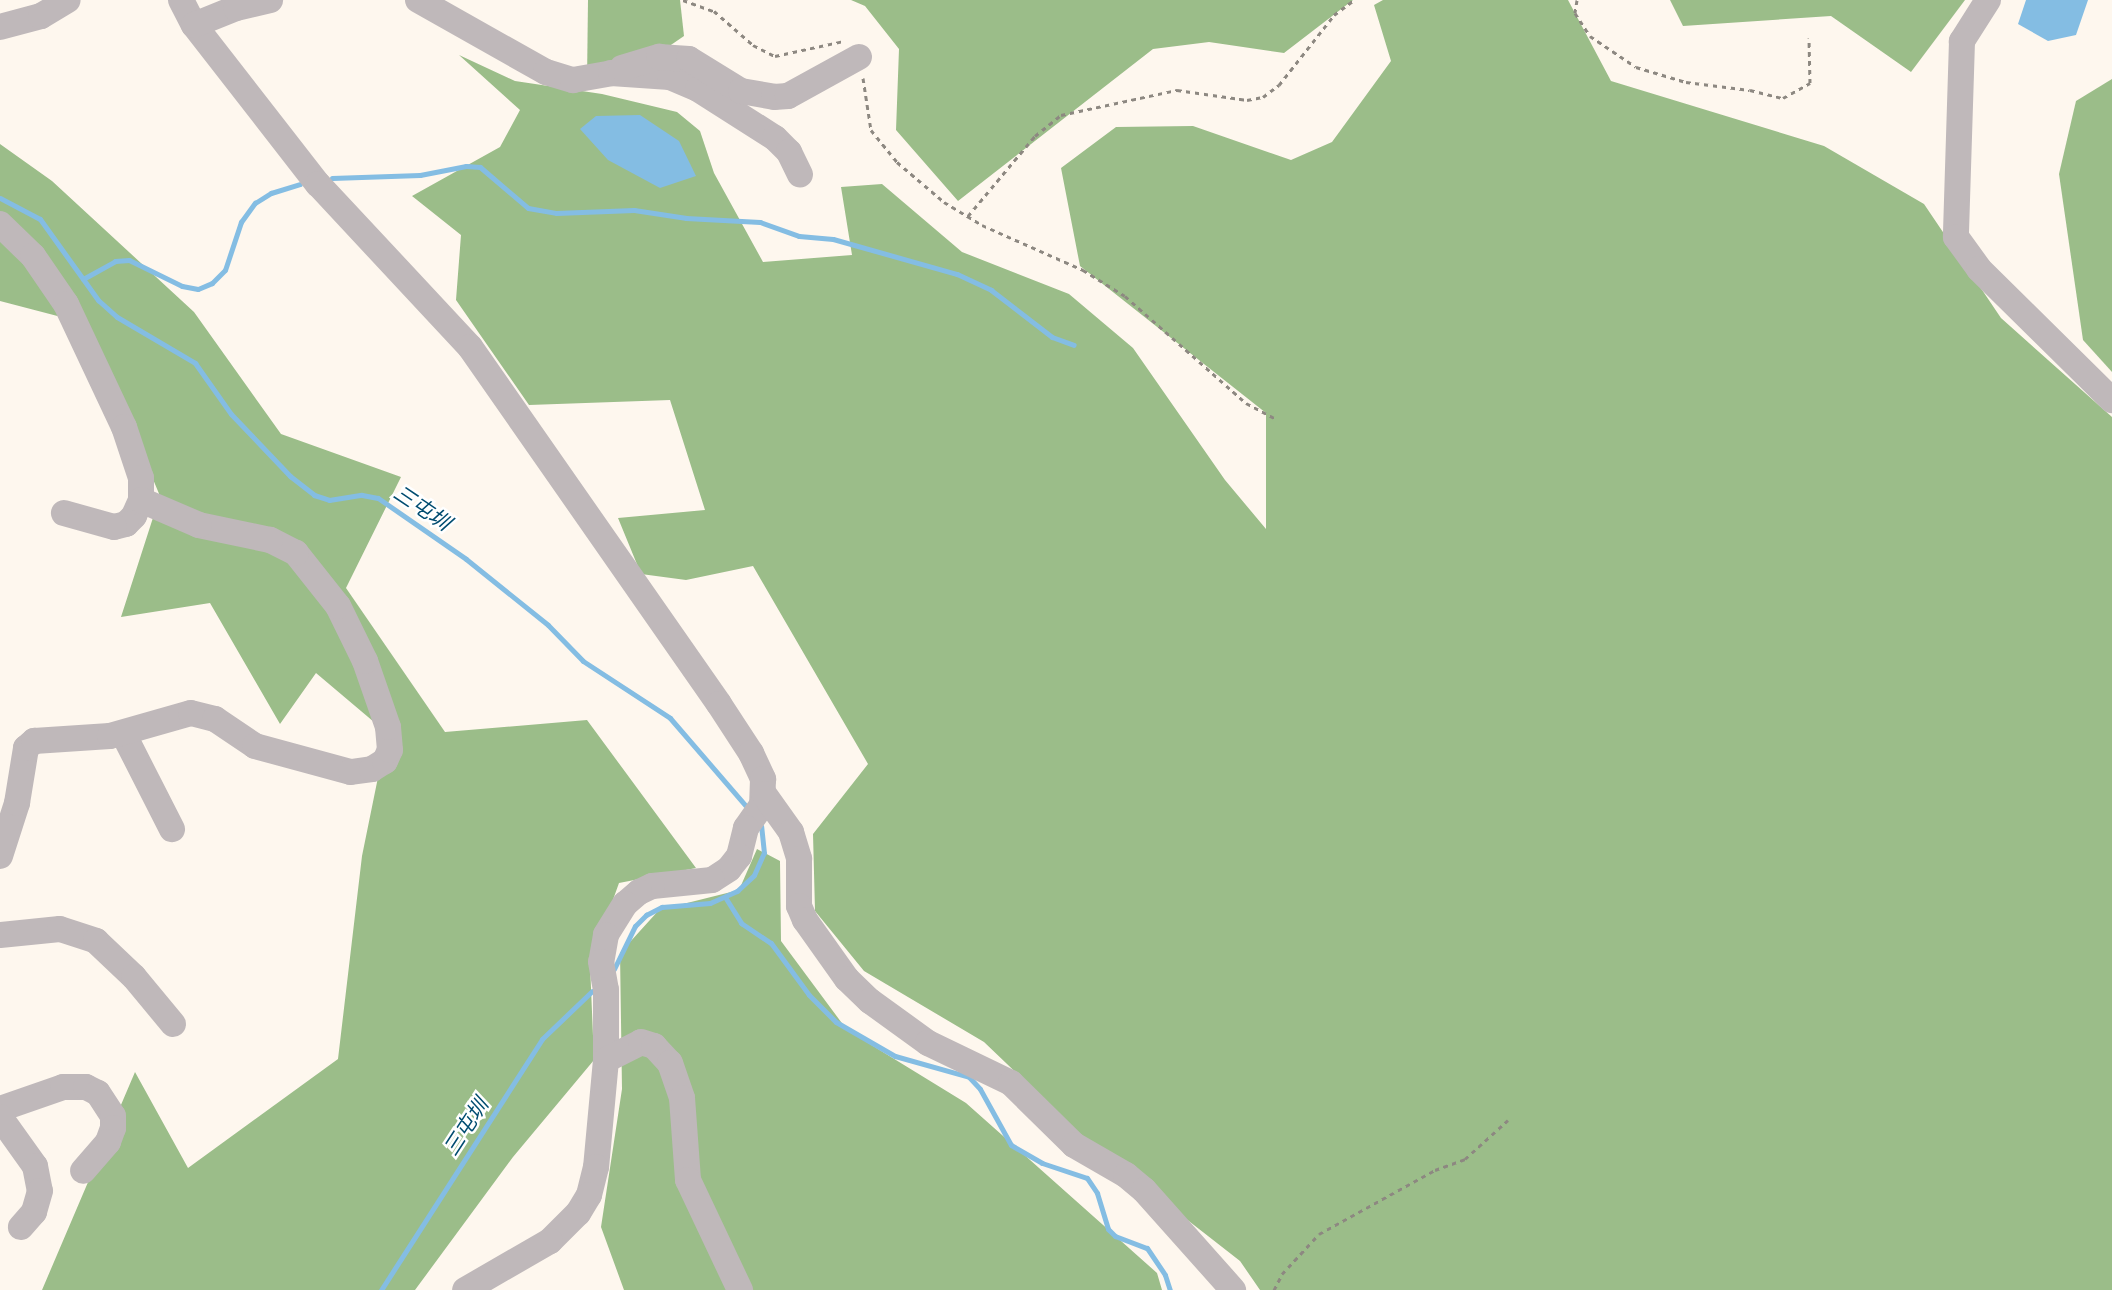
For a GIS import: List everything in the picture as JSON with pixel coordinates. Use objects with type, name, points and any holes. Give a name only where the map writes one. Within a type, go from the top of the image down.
[{"type":"street","points":[[0,27],[41,16],[68,0]]},
{"type":"street","points":[[181,0],[194,25],[318,184],[470,347],[726,714],[751,753],[763,779],[764,794],[729,869],[712,880],[652,886],[639,892],[625,904],[606,935],[601,962],[606,990],[606,1060],[596,1167],[589,1194],[578,1213],[550,1241],[465,1290]]},
{"type":"street","points":[[194,25],[236,8],[270,0]]},
{"type":"street","points":[[418,0],[546,72],[573,80],[611,73],[670,76],[698,89],[775,138],[789,152],[800,175]]},
{"type":"street","points":[[1988,0],[1962,41],[1956,237],[1978,269],[2112,400]]},
{"type":"street","points":[[611,73],[632,63],[659,57],[689,59],[741,91],[774,97],[788,96],[859,57]]},
{"type":"street","points":[[0,224],[33,256],[66,304],[124,427],[141,478],[141,500],[134,516],[114,527],[64,513]]},
{"type":"street","points":[[0,856],[17,803],[26,748],[50,738],[79,739],[123,733],[191,713],[215,719],[255,747],[351,772],[372,769],[385,761],[390,750],[388,727],[365,661],[338,606],[296,553],[270,540],[199,525],[141,500]]},
{"type":"street","points":[[123,733],[172,829]]},
{"type":"street","points":[[764,794],[791,832],[799,859],[799,906],[805,920],[847,979],[870,1001],[928,1042],[1011,1083],[1074,1145],[1126,1175],[1144,1190],[1233,1290]]},
{"type":"street","points":[[0,934],[60,929],[96,941],[134,977],[173,1024]]},
{"type":"street","points":[[606,1060],[641,1042],[654,1046],[670,1063],[682,1098],[685,1160],[690,1189],[740,1290]]},
{"type":"street","points":[[0,1109],[63,1087],[86,1087],[98,1093],[110,1109],[113,1128],[108,1142],[83,1171]]},
{"type":"street","points":[[0,1117],[34,1166],[40,1191],[34,1212],[21,1227]]},
{"type":"path","points":[[683,0],[714,10],[753,45],[775,56],[797,54],[838,40],[848,41],[859,57],[871,130],[897,162],[944,202],[968,216],[1083,270],[1125,296],[1246,403],[1274,418]]},
{"type":"path","points":[[968,216],[1035,136],[1061,115],[1177,90],[1247,100],[1263,97],[1279,85],[1334,15],[1354,0]]},
{"type":"path","points":[[1577,0],[1575,13],[1590,36],[1636,67],[1686,82],[1750,90],[1783,98],[1810,83],[1809,38]]},
{"type":"path","points":[[1274,1290],[1282,1274],[1319,1234],[1435,1170],[1465,1159],[1508,1120]]},
{"type":"green space","points":[[588,0],[680,0],[684,36],[630,73],[587,81]]},
{"type":"green space","points":[[851,0],[1353,0],[1284,53],[1209,42],[1153,49],[958,201],[896,130],[899,49],[865,6]]},
{"type":"green space","points":[[1383,0],[1568,0],[1611,81],[1824,146],[1924,204],[2001,318],[2112,417],[2112,1290],[1260,1290],[1240,1261],[1094,1147],[984,1042],[864,971],[815,911],[813,834],[868,764],[753,566],[686,580],[641,574],[618,518],[705,510],[670,400],[529,405],[456,300],[461,235],[412,196],[500,147],[520,110],[459,55],[515,81],[602,94],[677,112],[700,131],[714,173],[763,262],[852,255],[841,187],[882,184],[962,252],[1069,294],[1133,348],[1225,480],[1266,529],[1266,413],[1080,266],[1061,168],[1116,127],[1193,126],[1291,160],[1332,142],[1391,61],[1374,5]]},
{"type":"green space","points":[[1670,0],[1965,0],[1911,72],[1831,16],[1683,26]]},
{"type":"green space","points":[[2112,79],[2112,372],[2083,340],[2059,174],[2076,101]]},
{"type":"green space","points":[[0,144],[52,181],[194,312],[281,434],[401,477],[346,588],[445,732],[587,720],[696,868],[619,883],[590,964],[594,1060],[513,1157],[415,1290],[42,1290],[135,1072],[188,1168],[338,1059],[362,856],[387,733],[316,673],[280,724],[210,603],[121,617],[160,496],[88,324],[0,301]]},
{"type":"green space","points":[[757,849],[780,861],[781,941],[847,1030],[966,1103],[1157,1273],[1162,1290],[624,1290],[601,1227],[622,1089],[620,953],[659,910],[739,890]]},
{"type":"water","points":[[2026,0],[2088,0],[2076,35],[2048,41],[2018,24]]},
{"type":"water","points":[[640,115],[679,141],[696,176],[660,188],[608,160],[580,129],[596,116]]},
{"type":"waterway","points":[[332,178],[420,175],[466,166],[480,167],[528,208],[556,213],[634,210],[686,218],[760,222],[799,236],[833,239],[957,274],[991,290],[1052,337],[1074,345]]},
{"type":"waterway","points":[[83,279],[115,261],[129,260],[182,286],[198,289],[212,283],[225,270],[241,222],[255,203],[271,193],[300,184]]},
{"type":"waterway","name":"三屯圳","points":[[0,198],[40,219],[98,300],[117,317],[195,363],[231,414],[290,476],[314,495],[329,500],[362,495],[378,498],[466,559],[548,625],[583,661],[670,718],[745,805]]},
{"type":"waterway","name":"三屯圳","points":[[614,969],[635,926],[646,915],[662,907],[710,903],[737,891],[754,875],[764,853],[761,826]]},
{"type":"waterway","points":[[725,897],[741,923],[771,943],[809,995],[836,1022],[895,1056],[969,1077],[980,1089],[1011,1145],[1042,1163],[1087,1178],[1097,1193],[1108,1229],[1115,1236],[1147,1248],[1165,1275],[1170,1290]]},
{"type":"waterway","name":"三屯圳","points":[[381,1290],[542,1039],[592,991]]}]
